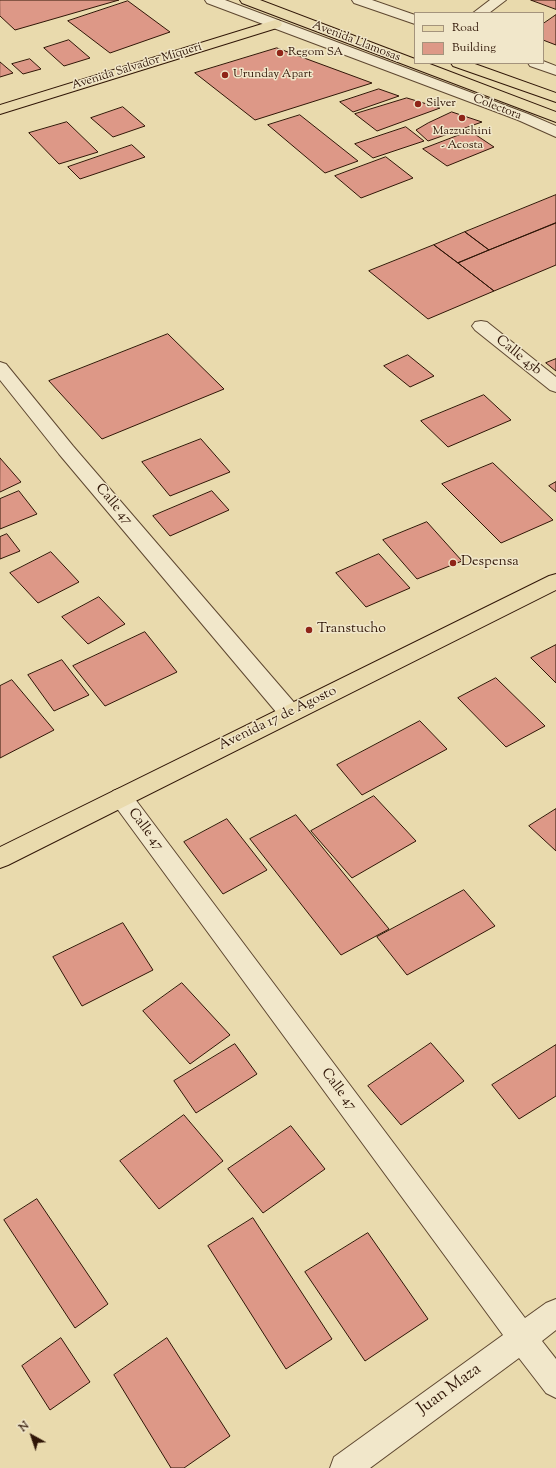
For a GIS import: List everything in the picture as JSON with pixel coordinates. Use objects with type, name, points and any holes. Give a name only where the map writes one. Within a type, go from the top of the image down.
[{"type":"main road","name":"Avenida Llamosas","points":[[247,0],[332,25]]},
{"type":"main road","name":"Avenida Llamosas","points":[[284,0],[332,25],[414,59]]},
{"type":"main road","name":"Avenida Salvador Miqueri","points":[[0,110],[274,24]]},
{"type":"main road","points":[[332,25],[434,84]]},
{"type":"main road","name":"Avenida Llamosas","points":[[427,64],[556,117]]},
{"type":"main road","points":[[461,64],[556,98]]},
{"type":"main road","name":"Avenida 17 de Agosto","points":[[0,858],[556,581]]},
{"type":"street","name":"Colectora","points":[[212,0],[556,132]]},
{"type":"street","points":[[359,0],[414,20]]},
{"type":"street","points":[[481,12],[499,0]]},
{"type":"street","points":[[537,64],[556,71]]},
{"type":"street","name":"Calle 45b","points":[[480,326],[556,386]]},
{"type":"street","name":"Calle 47","points":[[0,368],[66,450],[290,714]]},
{"type":"street","name":"Calle 47","points":[[121,797],[556,1383]]},
{"type":"street","name":"Juan Maza","points":[[345,1468],[556,1313]]},
{"type":"building","points":[[0,0],[119,0],[15,30],[0,16]]},
{"type":"building","points":[[531,0],[556,0],[556,9]]},
{"type":"building","points":[[128,1],[170,32],[110,53],[68,21]]},
{"type":"building","points":[[556,15],[556,45],[544,40],[544,23]]},
{"type":"building","points":[[69,40],[90,58],[64,66],[44,48]]},
{"type":"building","points":[[277,48],[372,83],[255,120],[195,73]]},
{"type":"building","points":[[30,59],[41,69],[23,74],[12,64]]},
{"type":"building","points":[[0,62],[13,73],[0,77]]},
{"type":"building","points":[[379,89],[399,96],[353,112],[340,102]]},
{"type":"building","points":[[407,98],[440,108],[377,131],[355,114]]},
{"type":"building","points":[[123,107],[145,126],[113,137],[91,118]]},
{"type":"building","points":[[452,112],[482,122],[428,141],[416,130],[428,123]]},
{"type":"building","points":[[300,115],[358,161],[325,173],[268,125]]},
{"type":"building","points":[[67,122],[98,152],[59,164],[29,133]]},
{"type":"building","points":[[406,127],[424,141],[373,158],[355,144]]},
{"type":"building","points":[[470,131],[494,147],[447,166],[423,149]]},
{"type":"building","points":[[132,145],[145,157],[80,179],[68,167]]},
{"type":"building","points":[[386,157],[413,178],[361,198],[335,176]]},
{"type":"building","points":[[556,195],[556,223],[489,250],[465,232]]},
{"type":"building","points":[[556,223],[556,265],[494,291],[458,263]]},
{"type":"building","points":[[465,232],[489,250],[458,263],[434,245]]},
{"type":"building","points":[[434,245],[494,291],[428,319],[369,271]]},
{"type":"building","points":[[168,334],[224,389],[102,439],[49,381]]},
{"type":"building","points":[[408,355],[434,376],[410,387],[384,366]]},
{"type":"building","points":[[556,359],[556,371],[546,363]]},
{"type":"building","points":[[484,395],[511,420],[448,447],[421,421]]},
{"type":"building","points":[[201,439],[230,472],[170,496],[142,462]]},
{"type":"building","points":[[0,458],[21,482],[0,492]]},
{"type":"building","points":[[493,463],[553,520],[501,543],[442,484]]},
{"type":"building","points":[[556,482],[556,492],[549,486]]},
{"type":"building","points":[[19,491],[37,514],[0,529],[0,499]]},
{"type":"building","points":[[212,491],[229,510],[170,536],[153,516]]},
{"type":"building","points":[[427,522],[462,561],[417,579],[383,540]]},
{"type":"building","points":[[7,534],[20,551],[0,559],[0,537]]},
{"type":"building","points":[[51,552],[79,582],[38,603],[10,573]]},
{"type":"building","points":[[379,554],[410,588],[366,607],[336,573]]},
{"type":"building","points":[[99,597],[125,624],[88,644],[62,617]]},
{"type":"building","points":[[145,632],[177,672],[105,706],[73,666]]},
{"type":"building","points":[[556,645],[556,683],[531,658]]},
{"type":"building","points":[[62,660],[89,695],[54,711],[28,675]]},
{"type":"building","points":[[496,678],[545,726],[506,747],[458,698]]},
{"type":"building","points":[[12,680],[54,730],[0,758],[0,686]]},
{"type":"building","points":[[420,721],[447,749],[362,795],[337,765]]},
{"type":"building","points":[[374,796],[416,841],[352,878],[311,831]]},
{"type":"building","points":[[556,809],[556,851],[529,826]]},
{"type":"building","points":[[296,815],[389,929],[341,955],[250,839]]},
{"type":"building","points":[[227,819],[267,870],[223,894],[184,842]]},
{"type":"building","points":[[464,890],[495,926],[407,975],[377,937]]},
{"type":"building","points":[[123,923],[153,970],[82,1006],[53,957]]},
{"type":"building","points":[[182,983],[230,1035],[190,1064],[143,1011]]},
{"type":"building","points":[[431,1043],[464,1081],[401,1125],[368,1086]]},
{"type":"building","points":[[235,1044],[257,1074],[196,1113],[174,1081]]},
{"type":"building","points":[[556,1045],[556,1096],[519,1119],[492,1085]]},
{"type":"building","points":[[184,1115],[223,1161],[159,1209],[120,1161]]},
{"type":"building","points":[[291,1126],[325,1169],[263,1213],[228,1169]]},
{"type":"building","points":[[37,1199],[108,1304],[75,1328],[4,1220]]},
{"type":"building","points":[[253,1218],[332,1339],[286,1369],[208,1246]]},
{"type":"building","points":[[368,1233],[428,1319],[365,1361],[305,1272]]},
{"type":"building","points":[[61,1338],[90,1382],[50,1410],[22,1366]]},
{"type":"building","points":[[167,1338],[230,1436],[184,1468],[171,1468],[114,1375]]},
{"type":"place","name":"Regom SA","points":[[280,53]]},
{"type":"place","name":"Urunday Apart","points":[[225,75]]},
{"type":"place","name":"Silver","points":[[418,104]]},
{"type":"place","name":"Mazzuchini - Acosta","points":[[462,118]]},
{"type":"place","name":"Despensa","points":[[453,563]]},
{"type":"place","name":"Transtucho","points":[[309,630]]}]
